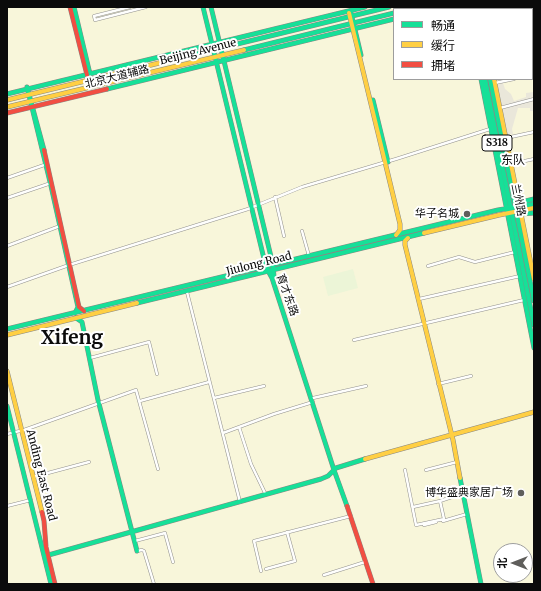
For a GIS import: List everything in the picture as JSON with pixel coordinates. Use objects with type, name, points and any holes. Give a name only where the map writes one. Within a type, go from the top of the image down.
[{"type":"main road","points":[[70,7],[88,74]]},
{"type":"main road","points":[[74,7],[88,74]]},
{"type":"main road","name":"育才东路","points":[[203,7],[266,267],[272,278],[313,400]]},
{"type":"main road","name":"育才东路","points":[[212,7],[259,204],[273,265],[274,277],[335,471],[365,562],[374,584]]},
{"type":"main road","name":"北京大道辅路","points":[[7,94],[365,7]]},
{"type":"main road","name":"Beijing Avenue","points":[[7,100],[389,7]]},
{"type":"main road","points":[[349,11],[402,227],[409,232]]},
{"type":"main road","name":"Beijing Avenue","points":[[7,107],[393,13]]},
{"type":"main road","name":"北京大道辅路","points":[[7,113],[393,19]]},
{"type":"main road","points":[[481,80],[490,129],[534,279]]},
{"type":"main road","name":"兰州路","points":[[485,80],[534,301]]},
{"type":"main road","name":"兰州路","points":[[490,80],[534,325]]},
{"type":"main road","points":[[494,81],[511,164],[515,252],[534,348]]},
{"type":"main road","points":[[28,89],[47,164],[79,307],[84,311]]},
{"type":"main road","points":[[387,162],[400,224],[400,230],[395,235]]},
{"type":"main road","points":[[514,209],[534,199]]},
{"type":"main road","points":[[514,209],[534,204]]},
{"type":"main road","points":[[514,209],[534,208]]},
{"type":"main road","points":[[514,209],[534,213]]},
{"type":"main road","name":"Jiulong Road","points":[[7,329],[395,235],[514,209]]},
{"type":"main road","name":"Jiulong Road","points":[[7,335],[410,237],[514,209]]},
{"type":"main road","points":[[410,237],[405,241],[405,245],[417,299]]},
{"type":"main road","points":[[396,240],[401,242],[404,246],[451,435],[480,584]]},
{"type":"main road","points":[[69,265],[78,307],[75,313]]},
{"type":"main road","points":[[85,316],[83,320],[90,358]]},
{"type":"main road","points":[[76,318],[82,322],[100,404],[138,551]]},
{"type":"main road","name":"Anding East Road","points":[[7,371],[44,521],[46,556],[51,584]]},
{"type":"main road","name":"Anding East Road","points":[[7,406],[10,433],[55,584]]},
{"type":"main road","points":[[46,556],[322,479],[344,465],[534,413]]},
{"type":"main road","name":"育才东路","points":[[335,471],[352,516],[374,584]]},
{"type":"street","points":[[130,7],[94,16],[95,20],[146,7]]},
{"type":"street","points":[[494,81],[504,80]]},
{"type":"street","points":[[500,108],[534,99]]},
{"type":"street","points":[[7,287],[69,265],[251,207],[302,187],[490,129]]},
{"type":"street","points":[[506,138],[534,132]]},
{"type":"street","points":[[511,164],[534,159]]},
{"type":"street","points":[[7,178],[47,164]]},
{"type":"street","points":[[7,198],[51,183]]},
{"type":"street","points":[[275,197],[284,236]]},
{"type":"street","points":[[7,246],[60,226]]},
{"type":"street","points":[[302,230],[309,256]]},
{"type":"street","points":[[428,266],[459,257],[475,262],[515,252]]},
{"type":"street","points":[[417,299],[520,276]]},
{"type":"street","points":[[187,291],[240,502]]},
{"type":"street","points":[[354,340],[524,300]]},
{"type":"street","points":[[90,358],[149,342],[157,374]]},
{"type":"street","points":[[438,384],[471,376]]},
{"type":"street","points":[[140,401],[209,382]]},
{"type":"street","points":[[214,398],[264,386]]},
{"type":"street","points":[[223,433],[313,400],[366,386]]},
{"type":"street","points":[[10,433],[100,404],[136,390],[158,469]]},
{"type":"street","points":[[239,427],[251,464],[265,493]]},
{"type":"street","points":[[33,477],[89,462]]},
{"type":"street","points":[[426,470],[457,462]]},
{"type":"street","points":[[405,470],[416,525],[444,519],[440,501]]},
{"type":"street","points":[[413,507],[452,497]]},
{"type":"street","points":[[7,506],[31,500]]},
{"type":"street","points":[[424,526],[467,514]]},
{"type":"street","points":[[261,571],[254,541],[351,516]]},
{"type":"street","points":[[266,569],[295,561],[287,532]]},
{"type":"street","points":[[135,541],[165,533],[172,562]]},
{"type":"street","points":[[138,551],[144,551],[154,584]]},
{"type":"street","points":[[324,575],[365,562]]},
{"type":"shaded area","points":[[7,7],[534,7],[534,584],[7,584]]},
{"type":"shaded area","points":[[503,83],[505,89],[511,94],[514,101],[526,97],[526,93],[534,92],[534,111],[530,111],[530,108],[518,108],[512,129],[513,134],[507,135],[497,85]]},
{"type":"green space","points":[[353,269],[358,288],[328,296],[323,277]]},
{"type":"traffic: fast","points":[[74,7],[90,74]]},
{"type":"traffic: fast","points":[[203,7],[266,267],[272,278],[347,506]]},
{"type":"traffic: fast","points":[[211,7],[273,265],[274,277]]},
{"type":"traffic: fast","points":[[7,94],[365,7]]},
{"type":"traffic: fast","points":[[192,55],[389,7]]},
{"type":"traffic: fast","points":[[417,8],[422,7]]},
{"type":"traffic: fast","points":[[440,8],[444,7]]},
{"type":"traffic: fast","points":[[351,13],[361,55]]},
{"type":"traffic: fast","points":[[244,50],[393,13]]},
{"type":"traffic: fast","points":[[107,89],[393,19]]},
{"type":"traffic: fast","points":[[481,80],[534,348]]},
{"type":"traffic: fast","points":[[485,80],[534,325]]},
{"type":"traffic: fast","points":[[490,80],[534,301]]},
{"type":"traffic: fast","points":[[44,150],[27,87],[78,307],[75,313]]},
{"type":"traffic: fast","points":[[373,100],[388,162]]},
{"type":"traffic: fast","points":[[517,203],[534,199]]},
{"type":"traffic: fast","points":[[7,329],[498,210],[534,204]]},
{"type":"traffic: fast","points":[[520,214],[534,213]]},
{"type":"traffic: fast","points":[[137,303],[424,233]]},
{"type":"traffic: fast","points":[[76,318],[82,322],[98,400],[137,551]]},
{"type":"traffic: fast","points":[[7,406],[51,584]]},
{"type":"traffic: fast","points":[[45,556],[321,479],[328,476],[336,468],[365,459]]},
{"type":"traffic: fast","points":[[460,478],[481,584]]},
{"type":"traffic: slow","points":[[349,13],[400,224],[400,230],[396,235]]},
{"type":"traffic: slow","points":[[7,107],[244,50]]},
{"type":"traffic: slow","points":[[7,100],[192,55]]},
{"type":"traffic: slow","points":[[494,80],[534,279]]},
{"type":"traffic: slow","points":[[424,233],[534,208]]},
{"type":"traffic: slow","points":[[408,238],[405,241],[405,245],[453,440],[460,478]]},
{"type":"traffic: slow","points":[[7,335],[137,303]]},
{"type":"traffic: slow","points":[[7,371],[42,512]]},
{"type":"traffic: slow","points":[[365,459],[534,412]]},
{"type":"traffic: jam","points":[[70,7],[87,75]]},
{"type":"traffic: jam","points":[[7,113],[107,89]]},
{"type":"traffic: jam","points":[[44,150],[79,307],[84,311]]},
{"type":"traffic: jam","points":[[347,506],[373,584]]},
{"type":"traffic: jam","points":[[42,512],[46,547],[55,584]]},
{"type":"place","name":"华子名城","points":[[467,214]]},
{"type":"place","name":"博华盛典家居广场","points":[[521,493]]},
{"type":"district","name":"东队","points":[[513,161]]},
{"type":"district","name":"Xifeng","points":[[72,339]]}]
